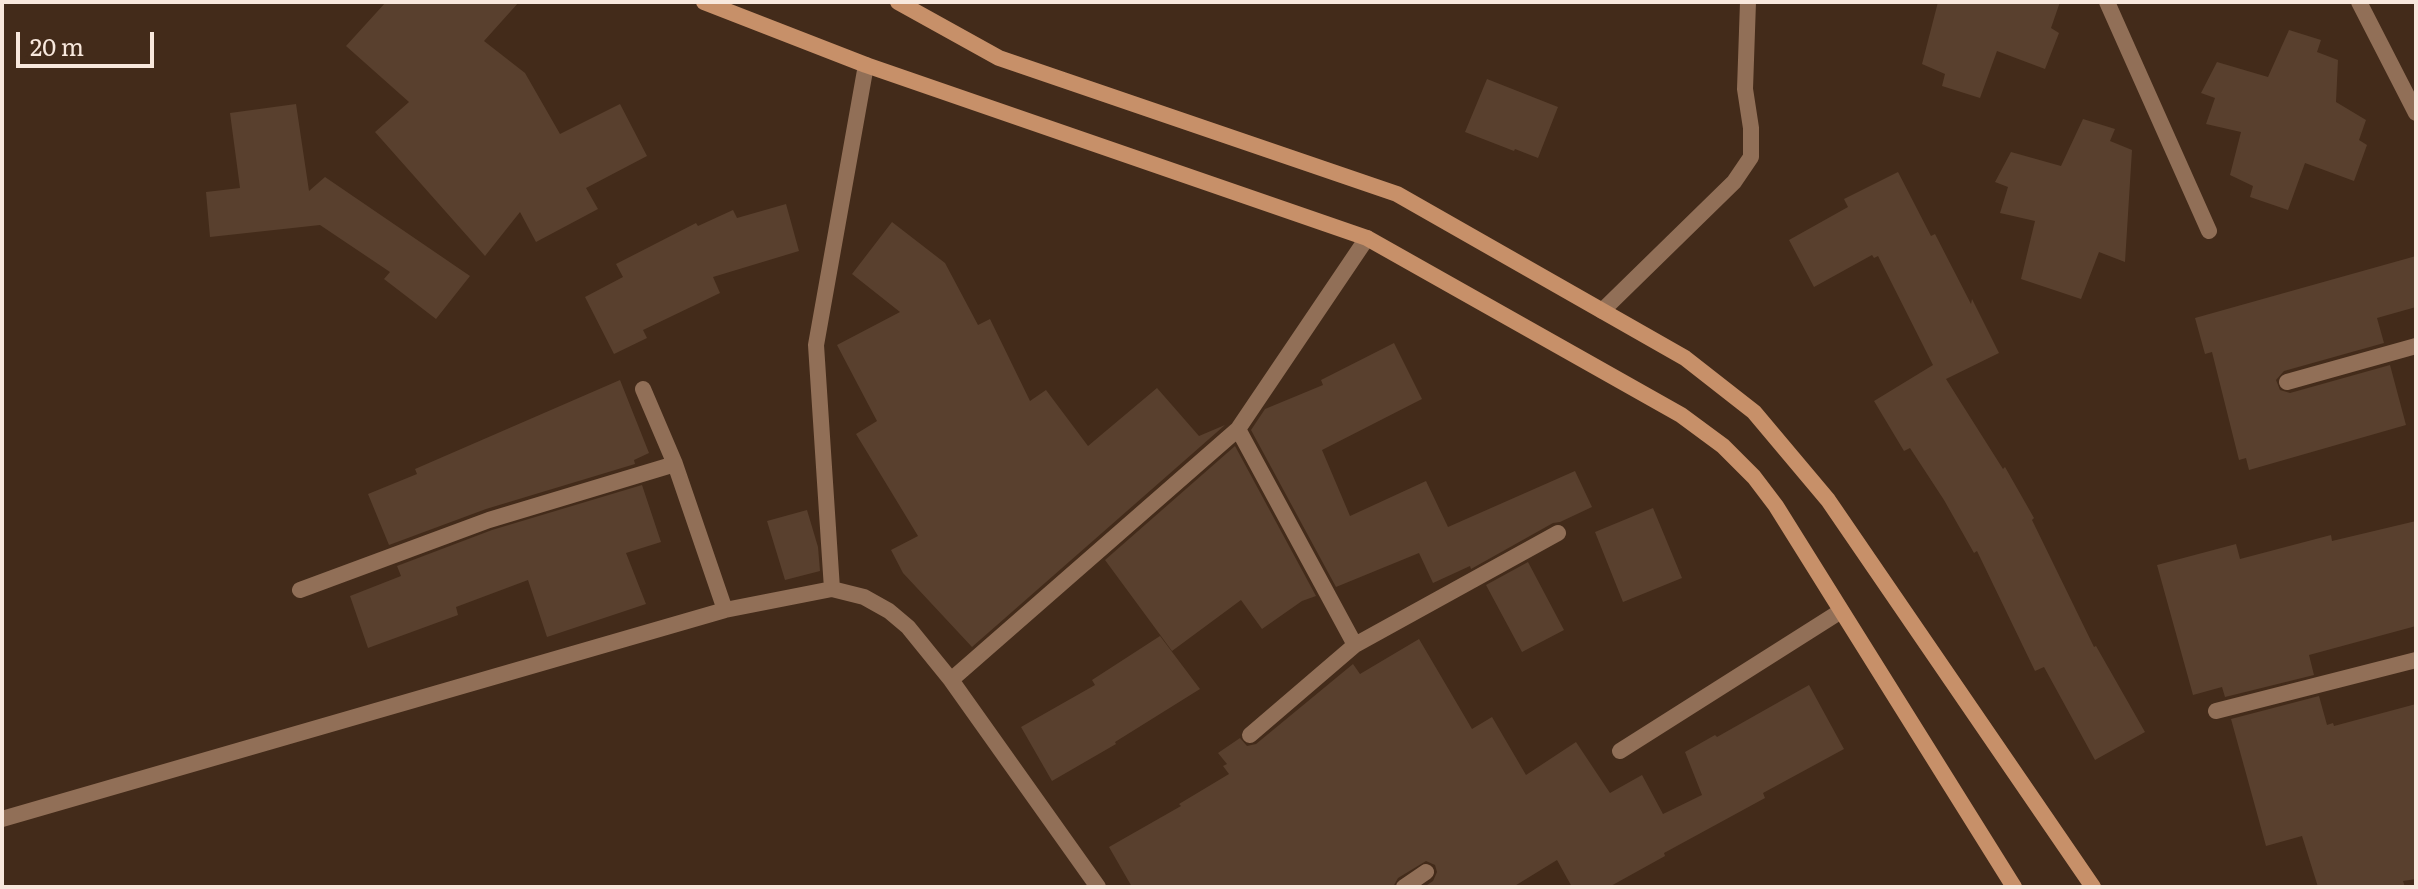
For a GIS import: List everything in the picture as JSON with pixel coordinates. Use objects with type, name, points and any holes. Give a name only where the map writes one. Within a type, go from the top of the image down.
[{"type":"street","points":[[704,2],[866,65],[1367,238],[1681,415],[1723,446],[1754,477],[1776,506],[2014,887]]},
{"type":"street","points":[[898,2],[999,58],[1397,194],[1685,358],[1754,412],[1828,500],[2093,887]]},
{"type":"street","points":[[1602,311],[1734,182],[1751,157],[1751,128],[1745,89],[1748,2]]},
{"type":"street","points":[[2107,2],[2209,231]]},
{"type":"street","points":[[2359,2],[2416,113]]},
{"type":"street","points":[[832,589],[816,345],[866,65]]},
{"type":"street","points":[[951,680],[1238,429],[1367,238]]},
{"type":"street","points":[[2287,382],[2416,346]]},
{"type":"street","points":[[643,389],[675,464],[725,610]]},
{"type":"street","points":[[1238,429],[1355,645]]},
{"type":"street","points":[[300,590],[489,520],[675,464]]},
{"type":"street","points":[[1250,735],[1355,645],[1558,533]]},
{"type":"street","points":[[2,819],[725,610],[832,589],[864,597],[889,611],[908,627],[951,680],[1098,887]]},
{"type":"street","points":[[1620,751],[1841,611]]},
{"type":"street","points":[[2216,711],[2416,660]]},
{"type":"street","points":[[1404,887],[1426,872]]},
{"type":"building","points":[[386,2],[519,2],[484,41],[525,73],[560,134],[620,104],[647,156],[586,188],[598,209],[536,242],[520,212],[485,256],[375,132],[409,102],[346,46]]},
{"type":"building","points":[[1938,2],[2060,2],[2051,28],[2059,33],[2045,69],[1997,51],[1980,98],[1942,86],[1945,74],[1922,64]]},
{"type":"building","points":[[2289,30],[2321,40],[2317,52],[2338,60],[2336,102],[2366,120],[2359,140],[2367,145],[2354,181],[2305,163],[2288,210],[2250,197],[2253,186],[2230,175],[2241,132],[2206,124],[2215,98],[2201,93],[2217,62],[2268,77]]},
{"type":"building","points":[[1487,79],[1558,107],[1538,158],[1465,132]]},
{"type":"building","points":[[296,104],[309,191],[325,177],[470,276],[436,319],[384,279],[390,272],[320,225],[210,237],[206,192],[240,188],[230,113]]},
{"type":"building","points":[[2083,119],[2115,129],[2110,141],[2132,150],[2125,262],[2099,252],[2081,299],[2021,279],[2035,221],[2000,213],[2008,187],[1995,182],[2011,152],[2061,166]]},
{"type":"building","points":[[1898,172],[1971,304],[1972,299],[1999,353],[1946,379],[2003,469],[2005,467],[2034,518],[2032,520],[2094,647],[2145,732],[2095,760],[2044,667],[2035,671],[1977,551],[1974,553],[1910,448],[1904,451],[1874,401],[1933,365],[1878,256],[1874,258],[1872,255],[1814,287],[1789,240],[1848,207],[1844,199]]},
{"type":"building","points":[[786,204],[799,251],[713,277],[720,293],[643,330],[647,338],[614,354],[585,297],[623,277],[616,264],[696,223],[698,226],[733,210],[737,218]]},
{"type":"building","points":[[892,222],[945,263],[978,325],[990,319],[1030,401],[1046,390],[1088,446],[1157,388],[1199,436],[1225,425],[972,647],[903,573],[891,550],[918,536],[856,434],[877,421],[837,345],[900,312],[852,274]]},
{"type":"building","points":[[2416,256],[2416,307],[2377,318],[2384,343],[2284,371],[2276,380],[2280,390],[2290,393],[2390,365],[2406,425],[2249,470],[2246,458],[2239,460],[2212,352],[2205,354],[2195,318]]},
{"type":"building","points":[[1394,343],[1422,399],[1322,450],[1350,516],[1426,481],[1448,527],[1575,471],[1592,507],[1553,523],[1471,569],[1470,566],[1433,583],[1419,553],[1336,587],[1251,430],[1265,409],[1323,385],[1321,380]]},
{"type":"building","points":[[620,380],[649,453],[634,460],[635,464],[486,509],[389,545],[368,494],[417,474],[415,469]]},
{"type":"building","points":[[1235,446],[1316,596],[1302,601],[1262,629],[1241,600],[1172,651],[1105,560]]},
{"type":"building","points":[[642,485],[661,542],[626,553],[646,604],[547,637],[528,580],[456,607],[458,615],[368,648],[350,596],[401,576],[397,566],[492,530]]},
{"type":"building","points":[[1653,508],[1682,578],[1623,602],[1595,532]]},
{"type":"building","points":[[807,510],[818,547],[820,571],[785,580],[767,521]]},
{"type":"building","points":[[2416,521],[2416,626],[2309,655],[2314,675],[2225,697],[2222,687],[2193,695],[2157,565],[2236,544],[2240,559],[2331,535],[2332,541]]},
{"type":"building","points":[[1528,562],[1564,630],[1522,652],[1486,585]]},
{"type":"building","points":[[1160,636],[1200,689],[1052,781],[1021,727],[1095,685],[1092,680]]},
{"type":"building","points":[[1419,639],[1472,729],[1492,717],[1526,775],[1576,742],[1610,793],[1642,775],[1663,814],[1702,795],[1685,752],[1809,685],[1844,749],[1763,793],[1765,798],[1609,887],[1572,887],[1557,860],[1513,887],[1424,887],[1433,881],[1437,872],[1435,865],[1426,861],[1398,878],[1393,887],[1132,887],[1109,847],[1229,774],[1223,766],[1227,764],[1218,753],[1240,738],[1247,746],[1256,744],[1353,664],[1360,674]]},
{"type":"building","points":[[2319,696],[2327,725],[2333,723],[2334,726],[2416,704],[2416,879],[2403,881],[2405,887],[2318,887],[2302,836],[2266,846],[2231,719]]}]
